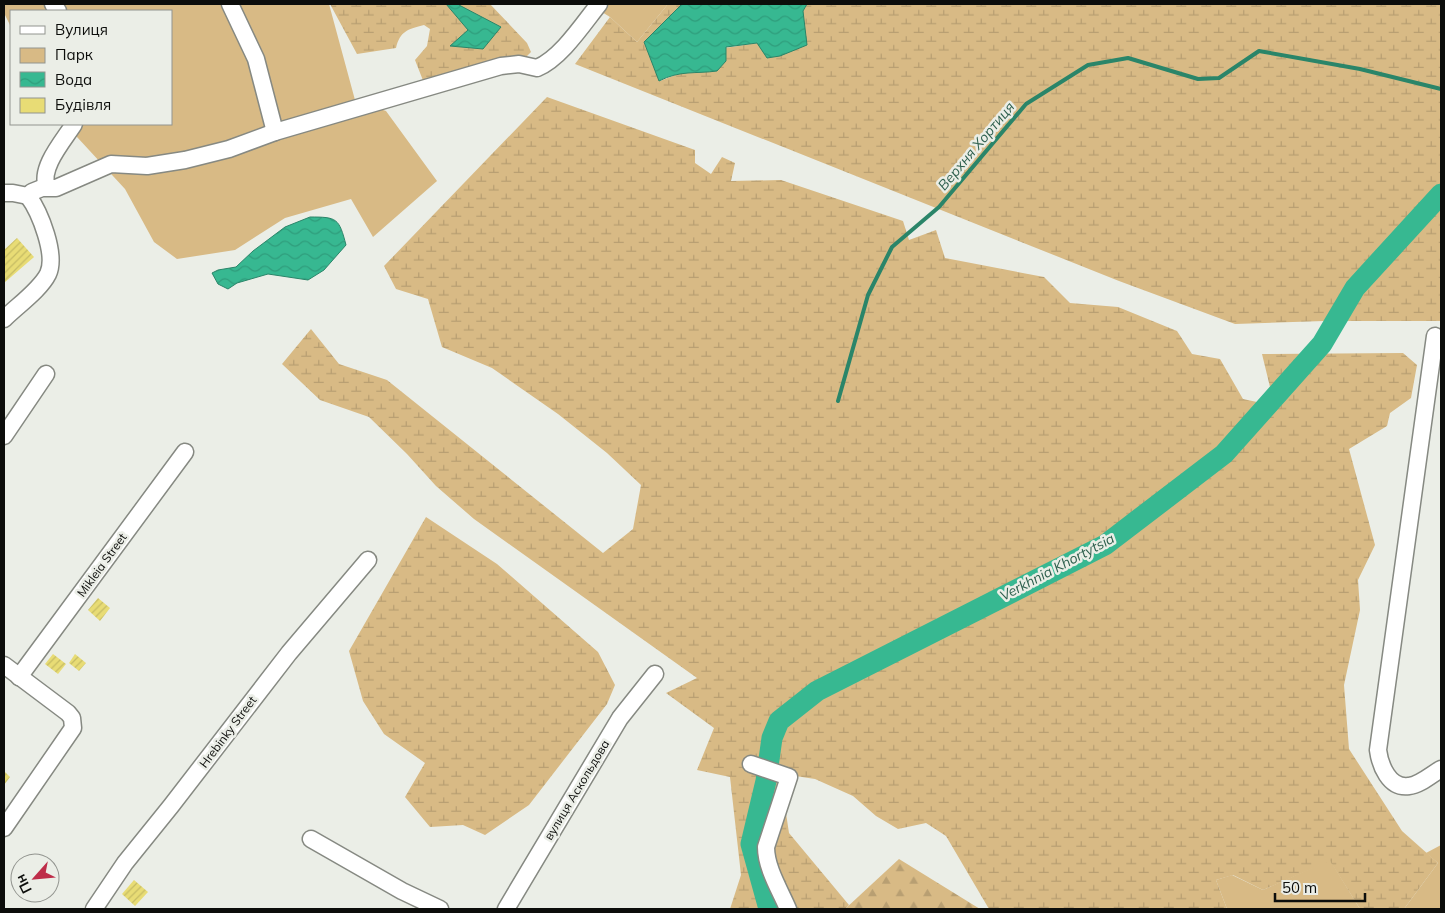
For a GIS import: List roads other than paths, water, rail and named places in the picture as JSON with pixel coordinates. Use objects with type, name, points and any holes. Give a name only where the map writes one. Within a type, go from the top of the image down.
[{"type":"street","points":[[230,4],[256,59],[275,132]]},
{"type":"street","points":[[28,196],[32,192],[47,187],[56,188],[112,164],[148,166],[185,160],[229,149],[275,132],[501,66],[520,64],[537,68],[550,61],[562,49],[599,4]]},
{"type":"street","points":[[47,187],[44,178],[48,164],[73,125]]},
{"type":"street","points":[[4,193],[28,196]]},
{"type":"street","points":[[4,318],[38,288],[49,273],[51,256],[47,239],[28,196]]},
{"type":"street","points":[[1435,336],[1378,750],[1384,771],[1396,783],[1403,786],[1413,785],[1441,769]]},
{"type":"street","points":[[4,436],[46,374]]},
{"type":"street","name":"Mikleia Street","points":[[19,677],[185,452]]},
{"type":"street","name":"Hrebinky Street","points":[[94,909],[125,863],[289,652],[368,560]]},
{"type":"street","points":[[4,664],[68,713],[72,718],[73,728],[4,828]]},
{"type":"street","name":"вулиця Аскольдова","points":[[506,909],[620,718],[654,674]]},
{"type":"street","points":[[751,764],[790,777],[766,847],[768,861],[788,909]]},
{"type":"street","points":[[311,839],[402,891],[440,909]]},
{"type":"water","points":[[446,4],[460,4],[501,27],[483,49],[450,46],[468,30]]},
{"type":"water","points":[[682,4],[807,4],[803,11],[807,45],[780,56],[767,58],[757,43],[726,47],[726,61],[717,71],[674,75],[659,81],[644,42]]},
{"type":"water","points":[[310,217],[336,221],[339,224],[346,245],[324,270],[308,280],[268,274],[237,283],[228,289],[218,284],[212,273],[236,267],[253,251],[285,227]]},
{"type":"waterway","name":"Верхня Хортиця","points":[[838,401],[868,295],[892,247],[939,207],[1026,104],[1088,65],[1128,58],[1198,79],[1219,78],[1259,51],[1360,69],[1441,89]]},
{"type":"waterway","name":"Verkhnia Khortytsia","points":[[769,909],[751,844],[766,781],[772,738],[779,721],[817,691],[1105,545],[1224,454],[1322,344],[1355,288],[1441,194]]}]
